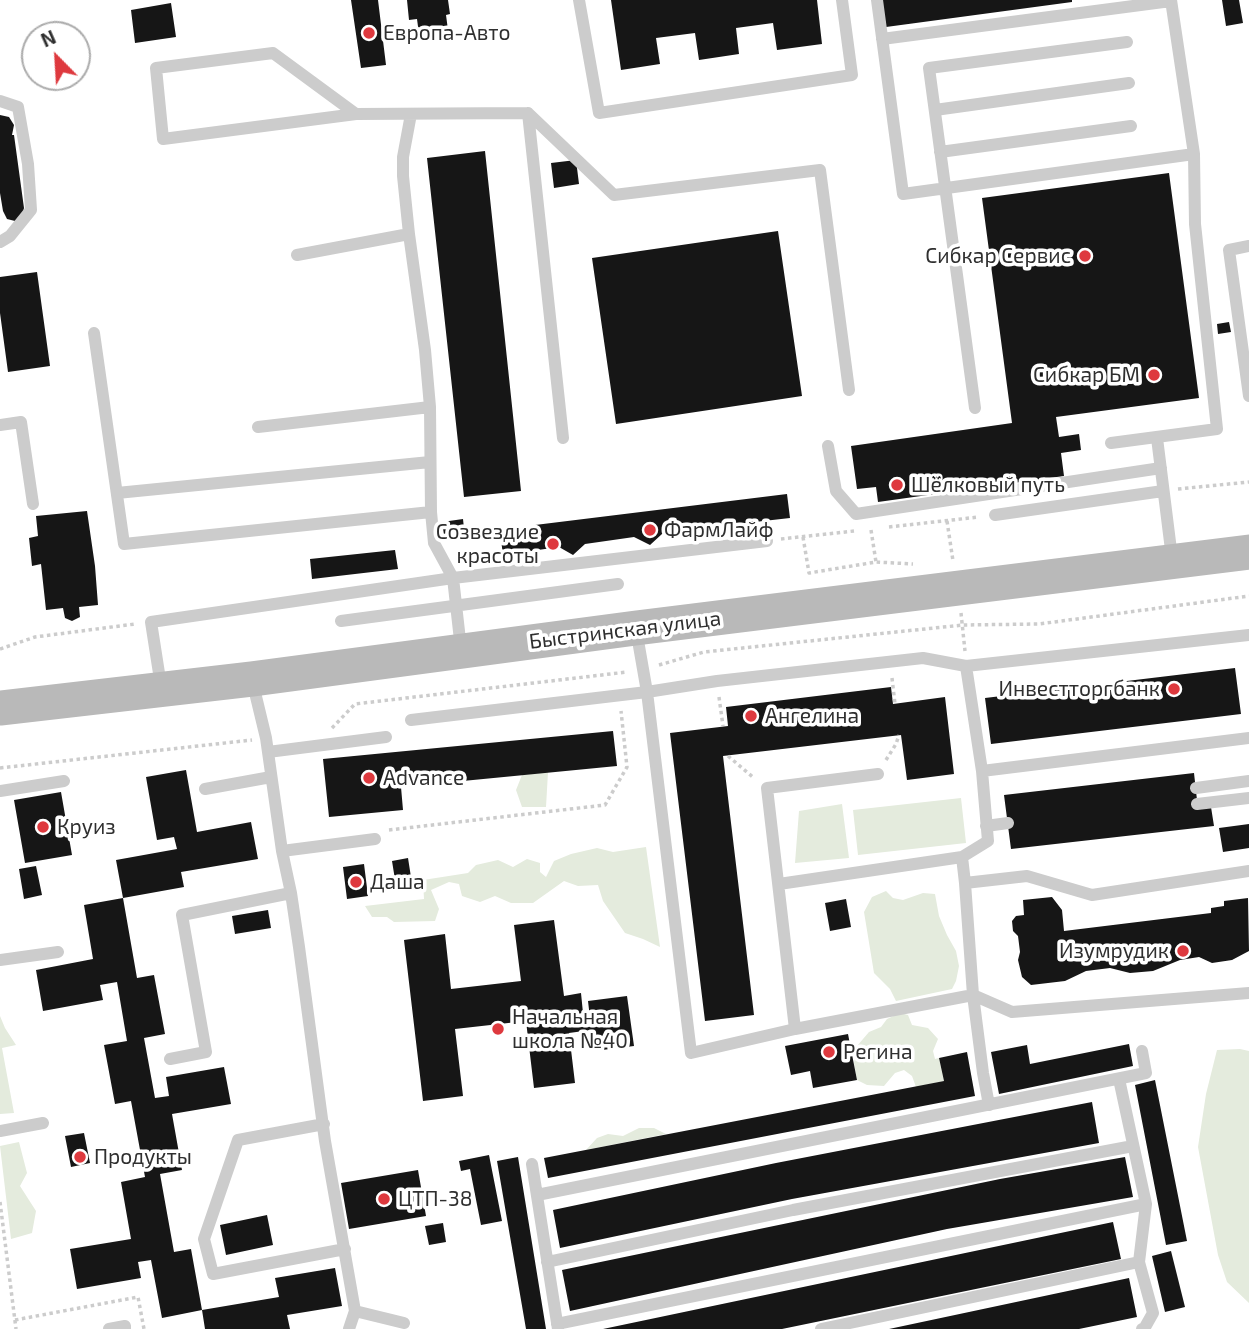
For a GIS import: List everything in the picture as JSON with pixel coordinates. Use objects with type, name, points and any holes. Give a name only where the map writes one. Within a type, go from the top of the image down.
[{"type":"main road","name":"Быстринская улица","points":[[0,708],[252,679],[1249,552]]},
{"type":"lane","points":[[579,0],[599,113],[852,75],[842,0]]},
{"type":"lane","points":[[877,0],[903,194],[1194,154]]},
{"type":"lane","points":[[882,39],[1171,0],[1194,154],[1195,224],[1217,429],[1111,443]]},
{"type":"lane","points":[[975,408],[929,68],[1127,42]]},
{"type":"lane","points":[[356,114],[273,53],[156,68],[163,139],[356,114],[528,113],[614,195],[820,170],[849,390]]},
{"type":"lane","points":[[935,110],[1129,83]]},
{"type":"lane","points":[[0,101],[18,107],[23,165],[31,210],[10,236],[0,242]]},
{"type":"lane","points":[[528,113],[563,438]]},
{"type":"lane","points":[[411,114],[403,157],[403,176],[430,407],[431,512],[435,543],[453,579],[461,651]]},
{"type":"lane","points":[[940,152],[1131,126]]},
{"type":"lane","points":[[297,255],[409,234]]},
{"type":"lane","points":[[1249,246],[1229,250],[1249,396]]},
{"type":"lane","points":[[94,333],[124,544],[431,512]]},
{"type":"lane","points":[[258,427],[430,407]]},
{"type":"lane","points":[[0,425],[21,422],[33,504]]},
{"type":"lane","points":[[1157,438],[1173,562]]},
{"type":"lane","points":[[828,446],[836,491],[856,514],[1161,468]]},
{"type":"lane","points":[[117,493],[430,462]]},
{"type":"lane","points":[[995,515],[1163,491]]},
{"type":"lane","points":[[161,690],[151,622],[453,579],[767,541]]},
{"type":"lane","points":[[341,621],[618,584]]},
{"type":"lane","points":[[636,628],[647,692],[691,1053],[795,1029],[973,995],[1012,1012],[1249,993]]},
{"type":"lane","points":[[411,720],[923,658],[966,666],[1249,635]]},
{"type":"lane","points":[[779,884],[962,857],[988,841],[982,771],[966,666]]},
{"type":"lane","points":[[252,679],[266,738],[355,1311],[349,1329]]},
{"type":"lane","points":[[268,752],[386,737]]},
{"type":"lane","points":[[982,771],[1249,738]]},
{"type":"lane","points":[[795,1029],[767,788],[877,774]]},
{"type":"lane","points":[[205,789],[271,777]]},
{"type":"lane","points":[[0,791],[64,781]]},
{"type":"lane","points":[[1196,788],[1249,781]]},
{"type":"lane","points":[[1198,804],[1249,798]]},
{"type":"lane","points":[[986,826],[1008,823]]},
{"type":"lane","points":[[282,851],[375,839]]},
{"type":"lane","points":[[962,857],[973,995],[989,1105]]},
{"type":"lane","points":[[965,883],[1027,876],[1092,895],[1249,871]]},
{"type":"lane","points":[[170,1059],[206,1052],[182,915],[291,892]]},
{"type":"lane","points":[[0,960],[58,952]]},
{"type":"lane","points":[[537,1195],[1146,1073],[1143,1051]]},
{"type":"lane","points":[[1119,1079],[1146,1204],[1139,1262],[1153,1313],[1142,1329]]},
{"type":"lane","points":[[0,1131],[43,1123]]},
{"type":"lane","points":[[324,1125],[238,1140],[204,1239],[213,1274],[345,1249]]},
{"type":"lane","points":[[547,1262],[793,1210],[1133,1146]]},
{"type":"lane","points":[[532,1164],[558,1326],[1146,1204]]},
{"type":"lane","points":[[821,1329],[1139,1262]]},
{"type":"lane","points":[[355,1311],[404,1323]]},
{"type":"lane","points":[[109,1329],[125,1326],[125,1329]]},
{"type":"path","points":[[1163,491],[1249,482]]},
{"type":"path","points":[[871,530],[876,562]]},
{"type":"path","points":[[803,537],[808,573],[876,562],[915,564]]},
{"type":"path","points":[[344,728],[331,729],[355,704],[643,670],[704,652],[963,625],[1039,624],[1249,596]]},
{"type":"path","points":[[0,649],[35,637],[151,622]]},
{"type":"path","points":[[890,662],[895,704]]},
{"type":"path","points":[[375,839],[391,828],[605,805],[627,767],[616,674]]},
{"type":"path","points":[[717,681],[723,726]]},
{"type":"path","points":[[877,774],[899,735]]},
{"type":"path","points":[[0,768],[266,738]]},
{"type":"path","points":[[728,756],[767,788]]},
{"type":"path","points":[[0,1202],[16,1329]]},
{"type":"path","points":[[15,1320],[138,1297],[144,1329]]},
{"type":"shaded area","points":[[548,772],[546,807],[522,807],[516,790],[522,775]]},
{"type":"shaded area","points":[[961,798],[966,843],[858,855],[853,810]]},
{"type":"shaded area","points":[[842,804],[849,858],[795,863],[799,811]]},
{"type":"shaded area","points":[[646,847],[660,947],[625,933],[603,901],[598,885],[578,886],[564,881],[533,903],[511,903],[495,896],[480,902],[462,896],[459,884],[449,882],[431,890],[439,909],[435,921],[394,922],[387,917],[372,917],[365,906],[424,899],[423,880],[468,873],[476,865],[498,860],[513,867],[527,859],[540,863],[540,872],[546,877],[554,861],[571,854],[597,848],[613,852]]},
{"type":"shaded area","points":[[886,891],[893,898],[903,900],[923,893],[935,894],[939,916],[956,951],[959,966],[952,989],[896,1001],[890,989],[874,973],[864,912],[872,897]]},
{"type":"shaded area","points":[[900,1013],[908,1015],[912,1025],[928,1028],[938,1039],[933,1051],[935,1059],[939,1058],[944,1081],[916,1087],[912,1076],[904,1070],[895,1073],[884,1086],[867,1085],[857,1080],[854,1063],[857,1046],[869,1032]]},
{"type":"shaded area","points":[[0,1016],[16,1045],[2,1048],[14,1113],[0,1114]]},
{"type":"shaded area","points":[[1217,1050],[1249,1051],[1249,1303],[1227,1282],[1218,1255],[1198,1147],[1206,1094]]},
{"type":"shaded area","points":[[639,1128],[654,1128],[666,1134],[586,1150],[597,1138],[608,1134],[623,1136]]},
{"type":"shaded area","points":[[19,1142],[27,1173],[20,1186],[36,1211],[32,1233],[11,1239],[0,1146]]},
{"type":"building","name":"Европа-Авто","points":[[351,0],[378,0],[386,65],[361,68]]},
{"type":"building","points":[[407,0],[448,0],[448,30],[419,34],[417,19],[409,20]]},
{"type":"building","points":[[611,0],[817,0],[822,44],[777,50],[773,23],[736,28],[739,54],[699,60],[695,33],[656,38],[660,64],[621,70]]},
{"type":"building","points":[[882,0],[1072,0],[1072,2],[886,27]]},
{"type":"building","points":[[1222,0],[1239,0],[1243,23],[1226,26]]},
{"type":"building","points":[[171,3],[176,37],[135,43],[131,10]]},
{"type":"building","points":[[0,115],[9,117],[14,125],[12,135],[24,208],[22,217],[15,221],[7,219],[0,193]]},
{"type":"building","points":[[485,151],[521,491],[464,497],[427,158]]},
{"type":"building","points":[[576,160],[579,184],[554,188],[551,163]]},
{"type":"building","points":[[1169,173],[1199,398],[1056,417],[1059,437],[1079,434],[1081,450],[1061,453],[1064,476],[878,502],[876,487],[857,489],[851,446],[1012,423],[982,198]]},
{"type":"building","points":[[778,231],[802,396],[616,424],[592,258]]},
{"type":"building","points":[[37,272],[50,366],[8,372],[0,313],[0,277]]},
{"type":"building","points":[[1229,322],[1231,332],[1218,334],[1217,324]]},
{"type":"building","points":[[787,494],[790,518],[737,524],[725,535],[711,527],[662,534],[650,545],[634,537],[585,544],[573,555],[559,547],[503,555],[500,532],[535,525]]},
{"type":"building","points":[[87,511],[98,605],[79,607],[80,617],[72,621],[65,618],[63,608],[46,610],[41,564],[32,566],[29,538],[38,536],[36,516]]},
{"type":"building","points":[[463,519],[465,538],[445,541],[442,522]]},
{"type":"building","points":[[395,550],[398,569],[312,579],[310,559]]},
{"type":"building","points":[[1235,668],[1241,714],[991,744],[985,698]]},
{"type":"building","points":[[891,687],[893,704],[945,697],[954,774],[907,780],[901,735],[723,756],[754,1015],[705,1021],[670,733],[728,726],[726,707]]},
{"type":"building","points":[[613,731],[617,766],[401,787],[403,810],[329,817],[323,759]]},
{"type":"building","points":[[186,770],[197,832],[251,822],[258,859],[181,872],[184,887],[123,898],[116,860],[177,849],[174,837],[157,840],[146,777]]},
{"type":"building","points":[[1194,773],[1198,809],[1211,807],[1214,826],[1011,849],[1004,795]]},
{"type":"building","name":"Круиз","points":[[61,792],[72,855],[25,863],[14,800]]},
{"type":"building","points":[[1249,824],[1249,848],[1223,852],[1219,828]]},
{"type":"building","points":[[408,858],[413,890],[397,892],[392,861]]},
{"type":"building","name":"Даша","points":[[364,864],[368,896],[347,899],[343,867]]},
{"type":"building","points":[[36,866],[42,895],[24,899],[19,869]]},
{"type":"building","points":[[1052,897],[1062,910],[1064,931],[1211,913],[1211,908],[1224,906],[1224,901],[1248,898],[1249,951],[1232,960],[1212,963],[1199,957],[1180,960],[1153,971],[1130,973],[1110,968],[1086,971],[1065,981],[1031,985],[1022,977],[1018,960],[1018,936],[1013,931],[1012,921],[1016,916],[1024,915],[1023,900]]},
{"type":"building","points":[[123,898],[137,978],[154,975],[165,1034],[144,1038],[155,1098],[169,1096],[166,1077],[224,1067],[231,1104],[172,1114],[182,1170],[160,1174],[174,1252],[191,1249],[202,1310],[162,1318],[151,1260],[138,1262],[141,1278],[77,1289],[70,1249],[131,1239],[121,1182],[145,1177],[131,1101],[115,1104],[104,1045],[127,1041],[117,982],[100,985],[103,1000],[43,1011],[36,970],[93,959],[84,905]]},
{"type":"building","points":[[846,899],[851,927],[830,931],[825,903]]},
{"type":"building","points":[[268,910],[271,928],[235,934],[232,916]]},
{"type":"building","points":[[554,920],[564,996],[581,993],[583,1013],[567,1016],[567,1020],[590,1018],[588,1001],[627,996],[634,1046],[594,1051],[591,1030],[569,1033],[575,1083],[534,1088],[526,1021],[455,1029],[463,1096],[423,1101],[404,940],[445,934],[451,989],[521,981],[514,925]]},
{"type":"building","points":[[848,1034],[857,1080],[813,1088],[810,1071],[791,1075],[785,1046]]},
{"type":"building","points":[[1129,1044],[1133,1066],[999,1094],[991,1052],[1027,1045],[1030,1064]]},
{"type":"building","points":[[967,1052],[975,1096],[548,1178],[544,1158],[944,1081],[939,1058]]},
{"type":"building","points":[[1155,1080],[1187,1241],[1166,1245],[1135,1085]]},
{"type":"building","points":[[1092,1102],[1099,1143],[792,1199],[560,1248],[553,1210],[776,1163]]},
{"type":"building","points":[[84,1133],[90,1163],[71,1167],[65,1136]]},
{"type":"building","points":[[489,1155],[502,1221],[481,1225],[470,1169],[461,1171],[459,1161]]},
{"type":"building","points":[[518,1157],[546,1329],[526,1329],[497,1161]]},
{"type":"building","points":[[1125,1157],[1133,1197],[947,1229],[570,1311],[562,1270],[1000,1179]]},
{"type":"building","name":"ЦТП-38","points":[[418,1170],[426,1216],[349,1229],[341,1183]]},
{"type":"building","points":[[267,1215],[273,1245],[226,1255],[220,1225]]},
{"type":"building","points":[[1113,1222],[1121,1259],[782,1329],[603,1329]]},
{"type":"building","points":[[443,1223],[446,1242],[429,1245],[425,1226]]},
{"type":"building","points":[[1171,1251],[1185,1307],[1165,1312],[1152,1256]]},
{"type":"building","points":[[335,1268],[342,1306],[287,1315],[290,1329],[205,1329],[202,1310],[279,1297],[275,1278]]},
{"type":"building","points":[[1129,1278],[1137,1317],[1079,1329],[889,1329]]},
{"type":"place","name":"Европа-Авто","points":[[369,33]]},
{"type":"place","name":"Сибкар Сервис","points":[[1085,256]]},
{"type":"place","name":"Сибкар БМ","points":[[1154,375]]},
{"type":"place","name":"Шёлковый путь","points":[[897,485]]},
{"type":"place","name":"ФармЛайф","points":[[650,530]]},
{"type":"place","name":"Созвездие красоты","points":[[553,544]]},
{"type":"place","name":"Инвестторгбанк","points":[[1174,689]]},
{"type":"place","name":"Ангелина","points":[[751,716]]},
{"type":"place","name":"Advance","points":[[369,778]]},
{"type":"place","name":"Круиз","points":[[43,827]]},
{"type":"place","name":"Даша","points":[[356,882]]},
{"type":"place","name":"Изумрудик","points":[[1183,951]]},
{"type":"place","name":"Начальная школа №40","points":[[498,1029]]},
{"type":"place","name":"Регина","points":[[829,1052]]},
{"type":"place","name":"Продукты","points":[[80,1157]]},
{"type":"place","name":"ЦТП-38","points":[[384,1199]]}]
